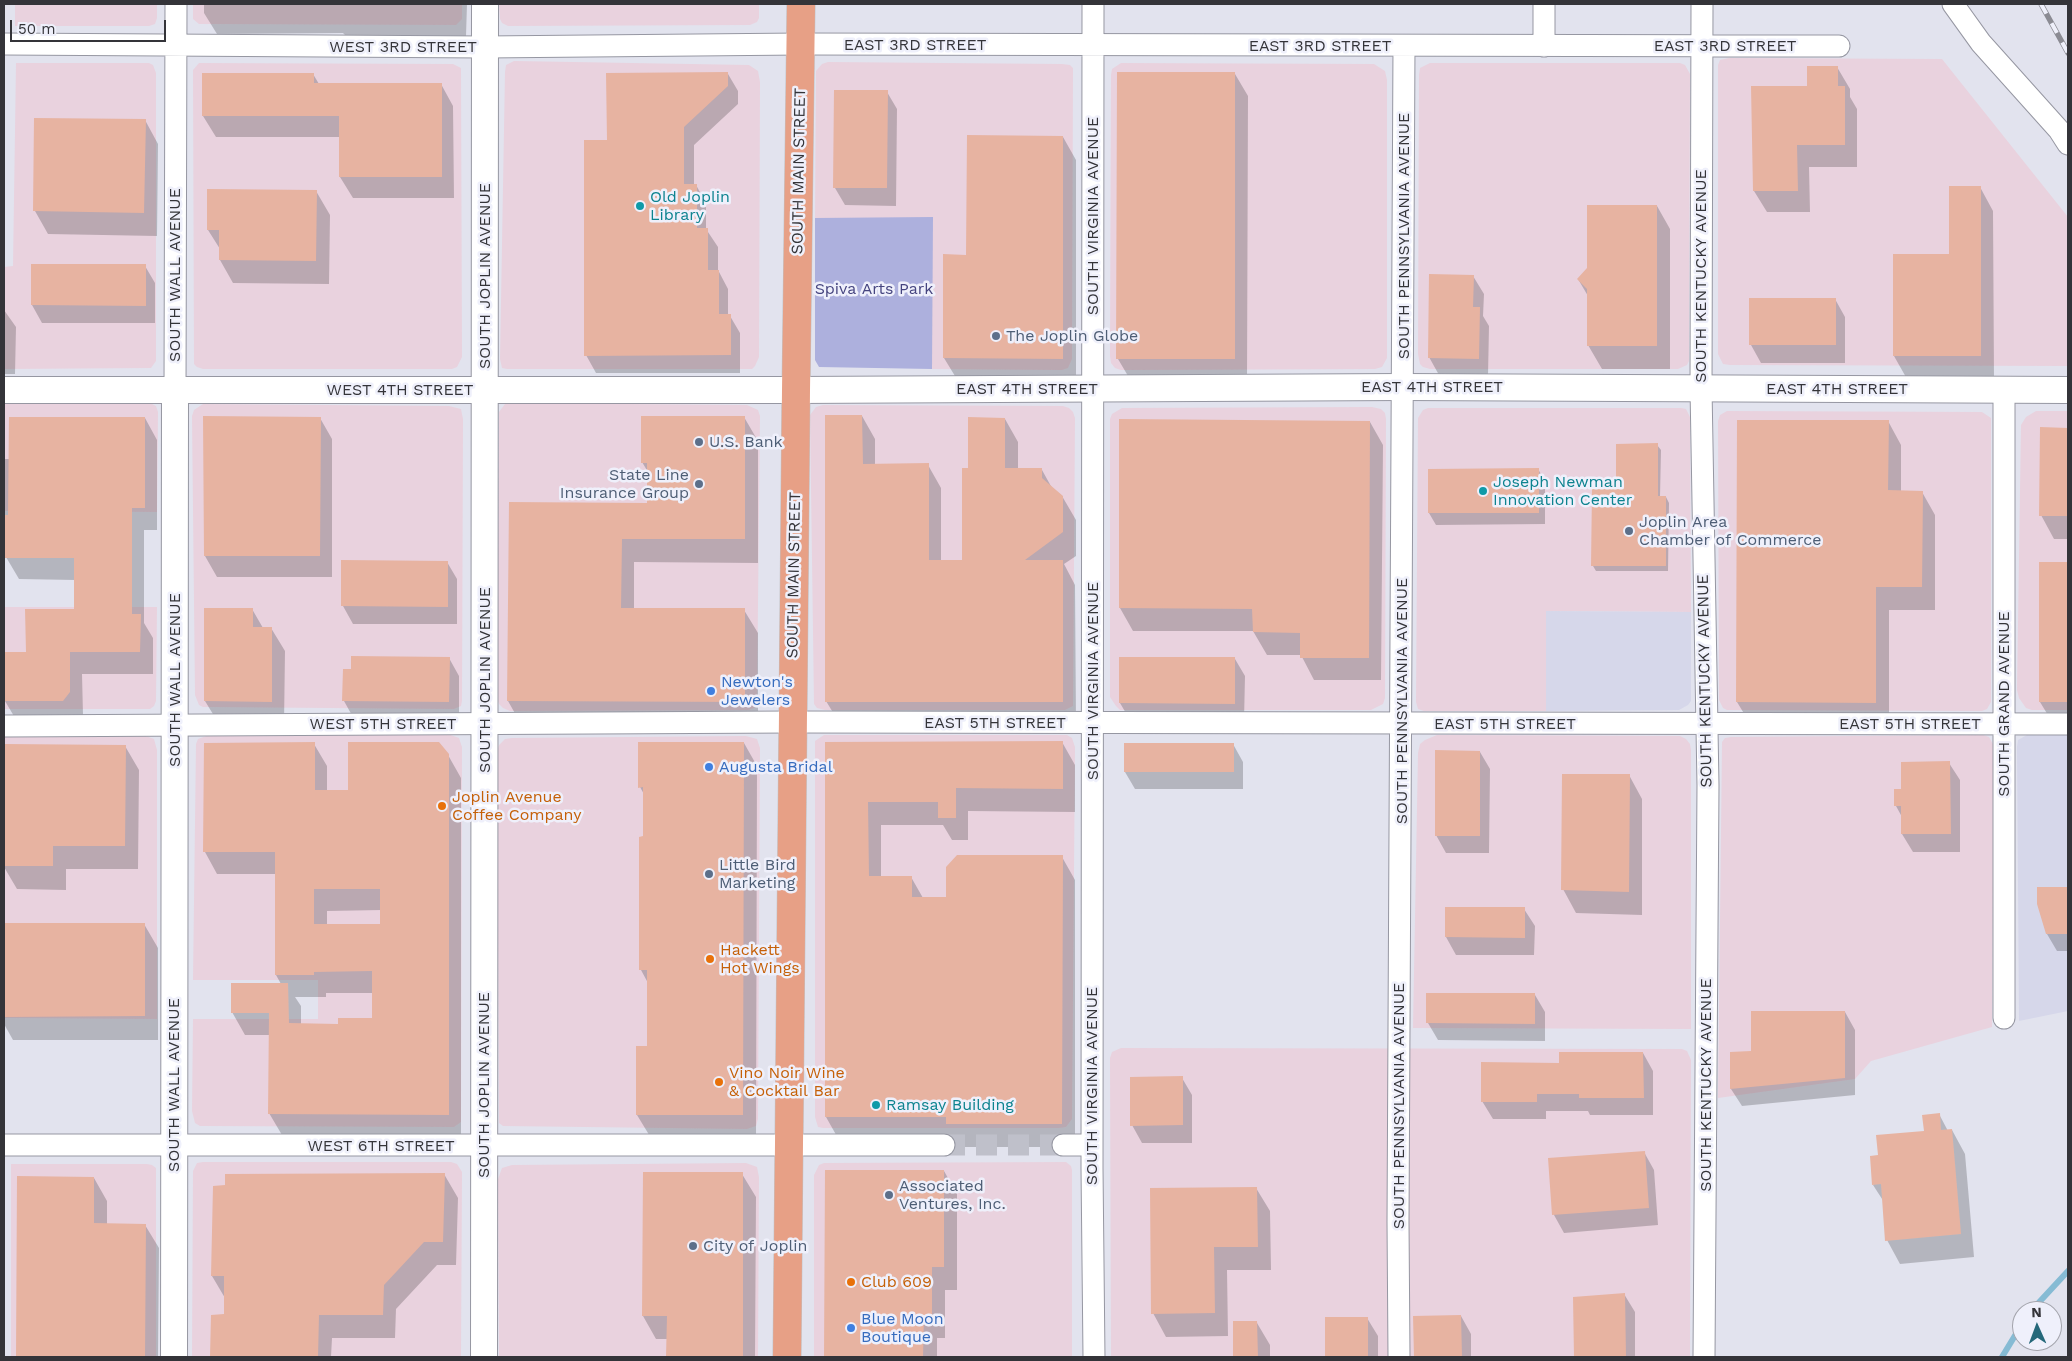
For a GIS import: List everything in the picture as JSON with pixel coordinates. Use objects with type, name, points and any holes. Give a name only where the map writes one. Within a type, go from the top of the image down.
[{"type":"main road","name":"SOUTH MAIN STREET","points":[[787,1357],[792,722],[801,4]]},
{"type":"street","name":"SOUTH WALL AVENUE","points":[[174,1357],[176,4]]},
{"type":"street","name":"SOUTH JOPLIN AVENUE","points":[[484,1357],[486,4]]},
{"type":"street","name":"SOUTH VIRGINIA AVENUE","points":[[1093,4],[1092,1145],[1094,1357]]},
{"type":"street","points":[[1544,4],[1544,46]]},
{"type":"street","name":"SOUTH KENTUCKY AVENUE","points":[[1702,4],[1701,388],[1708,785],[1704,1357]]},
{"type":"street","points":[[1953,4],[1982,43],[2059,130],[2068,144]]},
{"type":"street","name":"WEST 3RD STREET","points":[[4,44],[485,47],[801,44]]},
{"type":"street","name":"EAST 3RD STREET","points":[[801,44],[1839,46]]},
{"type":"street","name":"SOUTH PENNSYLVANIA AVENUE","points":[[1399,1357],[1398,1221],[1404,386],[1404,46]]},
{"type":"street","name":"EAST 4TH STREET","points":[[796,390],[1404,386],[2068,390]]},
{"type":"street","name":"WEST 4TH STREET","points":[[4,390],[796,390]]},
{"type":"street","name":"SOUTH GRAND AVENUE","points":[[2004,390],[2004,1018]]},
{"type":"street","name":"EAST 5TH STREET","points":[[792,722],[2068,724]]},
{"type":"street","name":"WEST 5TH STREET","points":[[4,726],[792,722]]},
{"type":"street","name":"WEST 6TH STREET","points":[[4,1146],[944,1145]]},
{"type":"street","points":[[1063,1145],[1092,1145]]},
{"type":"shaded area","points":[[15,4],[157,4],[157,18],[155,24],[149,26],[15,26]]},
{"type":"shaded area","points":[[193,4],[462,4],[462,19],[456,25],[199,24],[193,19]]},
{"type":"shaded area","points":[[499,4],[759,4],[759,18],[757,22],[750,25],[508,26],[502,23],[500,19]]},
{"type":"shaded area","points":[[1729,58],[1942,59],[2068,217],[2068,366],[1723,364],[1718,354],[1718,65],[1720,60]]},
{"type":"shaded area","points":[[514,61],[749,65],[758,71],[760,82],[759,357],[752,369],[502,368],[500,359],[505,72],[506,65]]},
{"type":"shaded area","points":[[828,62],[1062,64],[1070,65],[1073,68],[1072,359],[1068,368],[1062,370],[932,369],[932,218],[815,218],[816,71],[822,64]]},
{"type":"shaded area","points":[[16,63],[149,63],[153,65],[156,73],[156,361],[151,368],[4,369],[4,267],[13,266]]},
{"type":"shaded area","points":[[199,63],[453,64],[461,68],[462,357],[457,367],[452,369],[203,369],[194,364],[193,70]]},
{"type":"shaded area","points":[[1121,63],[1374,64],[1385,71],[1387,80],[1387,358],[1382,367],[1375,369],[1121,370],[1115,368],[1111,363],[1110,356],[1111,75],[1112,69]]},
{"type":"shaded area","points":[[1430,63],[1680,63],[1685,65],[1690,74],[1689,361],[1687,365],[1678,369],[1430,369],[1420,364],[1418,354],[1419,75],[1420,68]]},
{"type":"shaded area","points":[[4,404],[152,404],[156,406],[158,412],[157,512],[4,511]]},
{"type":"shaded area","points":[[203,404],[449,406],[461,409],[463,419],[461,706],[454,709],[203,707],[199,705],[195,695],[192,416],[194,410]]},
{"type":"shaded area","points":[[505,404],[747,405],[758,410],[760,416],[757,698],[754,708],[748,710],[510,711],[499,704],[497,698],[499,412]]},
{"type":"shaded area","points":[[823,405],[1063,406],[1073,412],[1075,418],[1073,706],[1065,710],[825,710],[817,708],[814,704],[810,415],[816,407]]},
{"type":"shaded area","points":[[1372,407],[1381,409],[1385,413],[1386,419],[1385,698],[1383,704],[1371,710],[1120,710],[1110,697],[1110,419],[1112,414],[1122,408]]},
{"type":"shaded area","points":[[1428,408],[1686,409],[1690,417],[1691,612],[1546,611],[1546,711],[1424,711],[1418,709],[1416,702],[1418,418],[1423,410]]},
{"type":"shaded area","points":[[1727,411],[1982,412],[1991,418],[1991,702],[1987,709],[1982,711],[1727,710],[1723,708],[1719,700],[1718,421],[1720,415]]},
{"type":"shaded area","points":[[2036,411],[2068,411],[2068,710],[2032,710],[2026,708],[2019,698],[2017,690],[2021,425],[2026,417]]},
{"type":"shaded area","points":[[4,607],[157,607],[156,701],[154,706],[150,709],[4,709]]},
{"type":"shaded area","points":[[1546,611],[1691,612],[1691,701],[1679,710],[1546,711]]},
{"type":"shaded area","points":[[4,734],[143,735],[154,739],[157,750],[157,1019],[4,1018]]},
{"type":"shaded area","points":[[448,734],[459,738],[462,747],[461,1122],[454,1127],[200,1126],[195,1123],[192,1111],[193,1019],[318,1019],[318,980],[193,980],[196,744],[198,739],[209,735]]},
{"type":"shaded area","points":[[824,735],[1067,735],[1072,738],[1075,747],[1072,1119],[1066,1127],[818,1127],[815,1117],[815,741]]},
{"type":"shaded area","points":[[1437,735],[1680,736],[1686,739],[1690,744],[1691,750],[1691,1029],[1413,1028],[1418,753],[1420,744]]},
{"type":"shaded area","points":[[1983,735],[1989,737],[1994,746],[1992,1027],[1871,1061],[1855,1079],[1718,1098],[1722,742],[1725,738],[1731,737]]},
{"type":"shaded area","points":[[2027,735],[2068,735],[2068,1011],[2019,1021],[2017,747],[2018,740]]},
{"type":"shaded area","points":[[746,736],[757,739],[760,748],[758,1119],[756,1126],[747,1129],[503,1126],[499,1123],[497,751],[499,745],[505,739],[512,738]]},
{"type":"shaded area","points":[[1121,1048],[1682,1049],[1687,1051],[1691,1060],[1690,1357],[1111,1357],[1110,1058],[1112,1052]]},
{"type":"shaded area","points":[[451,1162],[457,1164],[462,1172],[461,1357],[192,1357],[193,1171],[197,1163]]},
{"type":"shaded area","points":[[1066,1162],[1071,1166],[1072,1170],[1072,1357],[814,1357],[814,1175],[819,1165],[824,1163]]},
{"type":"shaded area","points":[[746,1163],[757,1167],[759,1177],[758,1357],[499,1357],[498,1179],[502,1168],[512,1165]]},
{"type":"shaded area","points":[[11,1164],[147,1164],[156,1168],[156,1357],[11,1357]]},
{"type":"green space","name":"Spiva Arts Park","points":[[933,217],[932,369],[819,367],[815,360],[815,218]]},
{"type":"building","points":[[1807,66],[1838,66],[1838,86],[1845,86],[1845,145],[1797,145],[1798,191],[1753,191],[1751,86],[1807,86]]},
{"type":"building","name":"Old Joplin Library","points":[[728,72],[728,86],[684,127],[684,184],[697,184],[697,228],[708,228],[708,270],[719,270],[719,314],[731,314],[731,355],[584,356],[584,140],[607,140],[606,73]]},
{"type":"building","points":[[1117,72],[1235,72],[1235,359],[1116,359]]},
{"type":"building","points":[[202,73],[314,73],[314,83],[442,83],[442,177],[339,177],[339,116],[202,116]]},
{"type":"building","points":[[834,90],[888,90],[887,188],[833,188]]},
{"type":"building","points":[[34,118],[146,119],[144,213],[33,211]]},
{"type":"building","points":[[967,135],[1063,136],[1063,359],[943,358],[943,254],[966,255]]},
{"type":"building","points":[[1949,186],[1981,186],[1981,356],[1893,356],[1893,254],[1949,254]]},
{"type":"building","points":[[207,189],[317,190],[316,261],[219,260],[219,230],[207,230]]},
{"type":"building","points":[[1587,205],[1657,205],[1657,346],[1587,346],[1587,289],[1577,279],[1587,268]]},
{"type":"building","points":[[31,264],[146,264],[146,306],[31,305]]},
{"type":"building","points":[[1429,274],[1474,275],[1473,307],[1480,307],[1479,359],[1428,358]]},
{"type":"building","points":[[1749,298],[1836,298],[1836,345],[1749,345]]},
{"type":"building","points":[[825,415],[862,415],[863,464],[929,463],[929,560],[962,560],[962,468],[968,468],[968,417],[1005,418],[1005,468],[1042,468],[1042,478],[1063,496],[1063,532],[1025,560],[1063,560],[1063,702],[825,702]]},
{"type":"building","points":[[203,416],[321,417],[320,556],[204,556]]},
{"type":"building","points":[[641,416],[745,416],[745,539],[622,539],[621,608],[745,608],[745,702],[507,701],[509,502],[647,503],[647,463],[641,463]]},
{"type":"building","points":[[9,417],[145,417],[145,508],[132,508],[132,614],[141,614],[140,652],[70,652],[70,692],[63,701],[4,701],[4,652],[26,652],[25,609],[74,609],[74,558],[5,558],[5,515],[8,515]]},
{"type":"building","points":[[1119,419],[1370,421],[1369,658],[1300,658],[1300,633],[1253,632],[1252,609],[1119,608]]},
{"type":"building","points":[[1737,420],[1889,420],[1888,490],[1923,491],[1922,587],[1876,587],[1876,703],[1736,702]]},
{"type":"building","points":[[2040,427],[2068,428],[2068,516],[2039,516]]},
{"type":"building","name":"Joplin Area Chamber of Commerce","points":[[1658,443],[1658,496],[1666,496],[1666,566],[1591,566],[1592,489],[1616,488],[1616,444]]},
{"type":"building","name":"Joseph Newman Innovation Center","points":[[1539,468],[1539,513],[1428,513],[1428,469]]},
{"type":"building","points":[[341,560],[448,561],[448,607],[341,606]]},
{"type":"building","points":[[2039,562],[2068,562],[2068,702],[2039,702]]},
{"type":"building","points":[[204,608],[253,608],[253,627],[272,627],[272,702],[204,701]]},
{"type":"building","points":[[351,656],[450,657],[449,702],[342,701],[343,669],[351,669]]},
{"type":"building","points":[[1119,657],[1235,657],[1235,704],[1119,703]]},
{"type":"building","points":[[1063,741],[1063,789],[956,788],[956,818],[938,818],[938,802],[868,802],[869,876],[912,876],[912,897],[946,897],[946,867],[957,855],[1063,855],[1062,1124],[946,1124],[946,1117],[825,1117],[825,742]]},
{"type":"building","points":[[315,742],[315,790],[348,790],[348,742],[439,742],[449,754],[449,1115],[268,1114],[269,1013],[231,1013],[231,983],[288,983],[289,1023],[338,1024],[338,1018],[372,1018],[372,971],[314,972],[314,975],[275,975],[275,852],[203,852],[204,743]],"holes":[[[314,889],[380,889],[380,924],[314,924]]]},
{"type":"building","points":[[638,742],[744,742],[743,1115],[636,1115],[636,1046],[647,1046],[647,970],[639,970],[639,837],[643,836],[643,787],[638,788]]},
{"type":"building","points":[[1124,743],[1234,743],[1234,772],[1124,772]]},
{"type":"building","points":[[4,744],[126,745],[125,846],[53,846],[53,866],[4,866]]},
{"type":"building","points":[[1435,750],[1480,751],[1480,836],[1435,836]]},
{"type":"building","points":[[1950,761],[1951,834],[1901,834],[1901,806],[1894,806],[1894,789],[1901,789],[1901,762]]},
{"type":"building","points":[[1562,774],[1630,774],[1629,892],[1561,890]]},
{"type":"building","points":[[2037,887],[2068,887],[2068,934],[2046,934],[2037,904]]},
{"type":"building","points":[[1445,907],[1525,907],[1525,938],[1445,937]]},
{"type":"building","points":[[4,923],[145,923],[145,1016],[4,1017]]},
{"type":"building","points":[[1426,993],[1535,993],[1535,1024],[1426,1023]]},
{"type":"building","points":[[1751,1011],[1845,1011],[1845,1078],[1730,1089],[1730,1052],[1751,1051]]},
{"type":"building","points":[[1559,1052],[1643,1052],[1644,1098],[1579,1098],[1579,1094],[1537,1094],[1537,1102],[1481,1102],[1481,1062],[1559,1063]]},
{"type":"building","points":[[1183,1076],[1183,1125],[1130,1126],[1130,1077]]},
{"type":"building","points":[[1940,1113],[1941,1130],[1952,1129],[1961,1234],[1885,1241],[1881,1184],[1872,1185],[1870,1156],[1878,1155],[1876,1135],[1924,1131],[1922,1115]]},
{"type":"building","points":[[1645,1151],[1649,1208],[1552,1215],[1548,1158]]},
{"type":"building","points":[[825,1170],[944,1170],[944,1267],[932,1267],[932,1315],[924,1315],[923,1357],[824,1357]]},
{"type":"building","points":[[643,1172],[743,1172],[743,1357],[666,1357],[667,1316],[642,1316]]},
{"type":"building","points":[[445,1173],[443,1242],[424,1242],[384,1285],[383,1315],[319,1315],[318,1357],[210,1357],[211,1315],[224,1314],[224,1276],[211,1276],[213,1186],[225,1185],[225,1174]]},
{"type":"building","points":[[17,1176],[94,1177],[94,1223],[146,1224],[145,1357],[16,1357]]},
{"type":"building","points":[[1257,1187],[1258,1247],[1214,1247],[1215,1313],[1151,1314],[1150,1188]]},
{"type":"building","points":[[1625,1293],[1626,1357],[1574,1357],[1573,1297]]},
{"type":"building","points":[[1461,1315],[1462,1357],[1414,1357],[1413,1316]]},
{"type":"building","points":[[1325,1317],[1368,1317],[1368,1357],[1325,1357]]},
{"type":"building","points":[[1233,1321],[1257,1321],[1258,1357],[1233,1357]]},
{"type":"waterway","points":[[2040,1301],[2068,1271]]},
{"type":"waterway","points":[[2002,1357],[2012,1340]]},
{"type":"tunnel","points":[[944,1145],[1063,1145]]},
{"type":"railway","points":[[2041,4],[2068,53]]},
{"type":"place","name":"Old Joplin Library","points":[[640,206]]},
{"type":"place","name":"The Joplin Globe","points":[[996,336]]},
{"type":"place","name":"U.S. Bank","points":[[699,442]]},
{"type":"place","name":"State Line Insurance Group","points":[[699,484]]},
{"type":"place","name":"Joseph Newman Innovation Center","points":[[1483,491]]},
{"type":"place","name":"Joplin Area Chamber of Commerce","points":[[1629,531]]},
{"type":"place","name":"Newton's Jewelers","points":[[711,691]]},
{"type":"place","name":"Augusta Bridal","points":[[709,767]]},
{"type":"place","name":"Joplin Avenue Coffee Company","points":[[442,806]]},
{"type":"place","name":"Little Bird Marketing","points":[[709,874]]},
{"type":"place","name":"Hackett Hot Wings","points":[[710,959]]},
{"type":"place","name":"Vino Noir Wine & Cocktail Bar","points":[[719,1082]]},
{"type":"place","name":"Ramsay Building","points":[[876,1105]]},
{"type":"place","name":"Associated Ventures, Inc.","points":[[889,1195]]},
{"type":"place","name":"City of Joplin","points":[[693,1246]]},
{"type":"place","name":"Club 609","points":[[851,1282]]},
{"type":"place","name":"Blue Moon Boutique","points":[[851,1328]]}]
